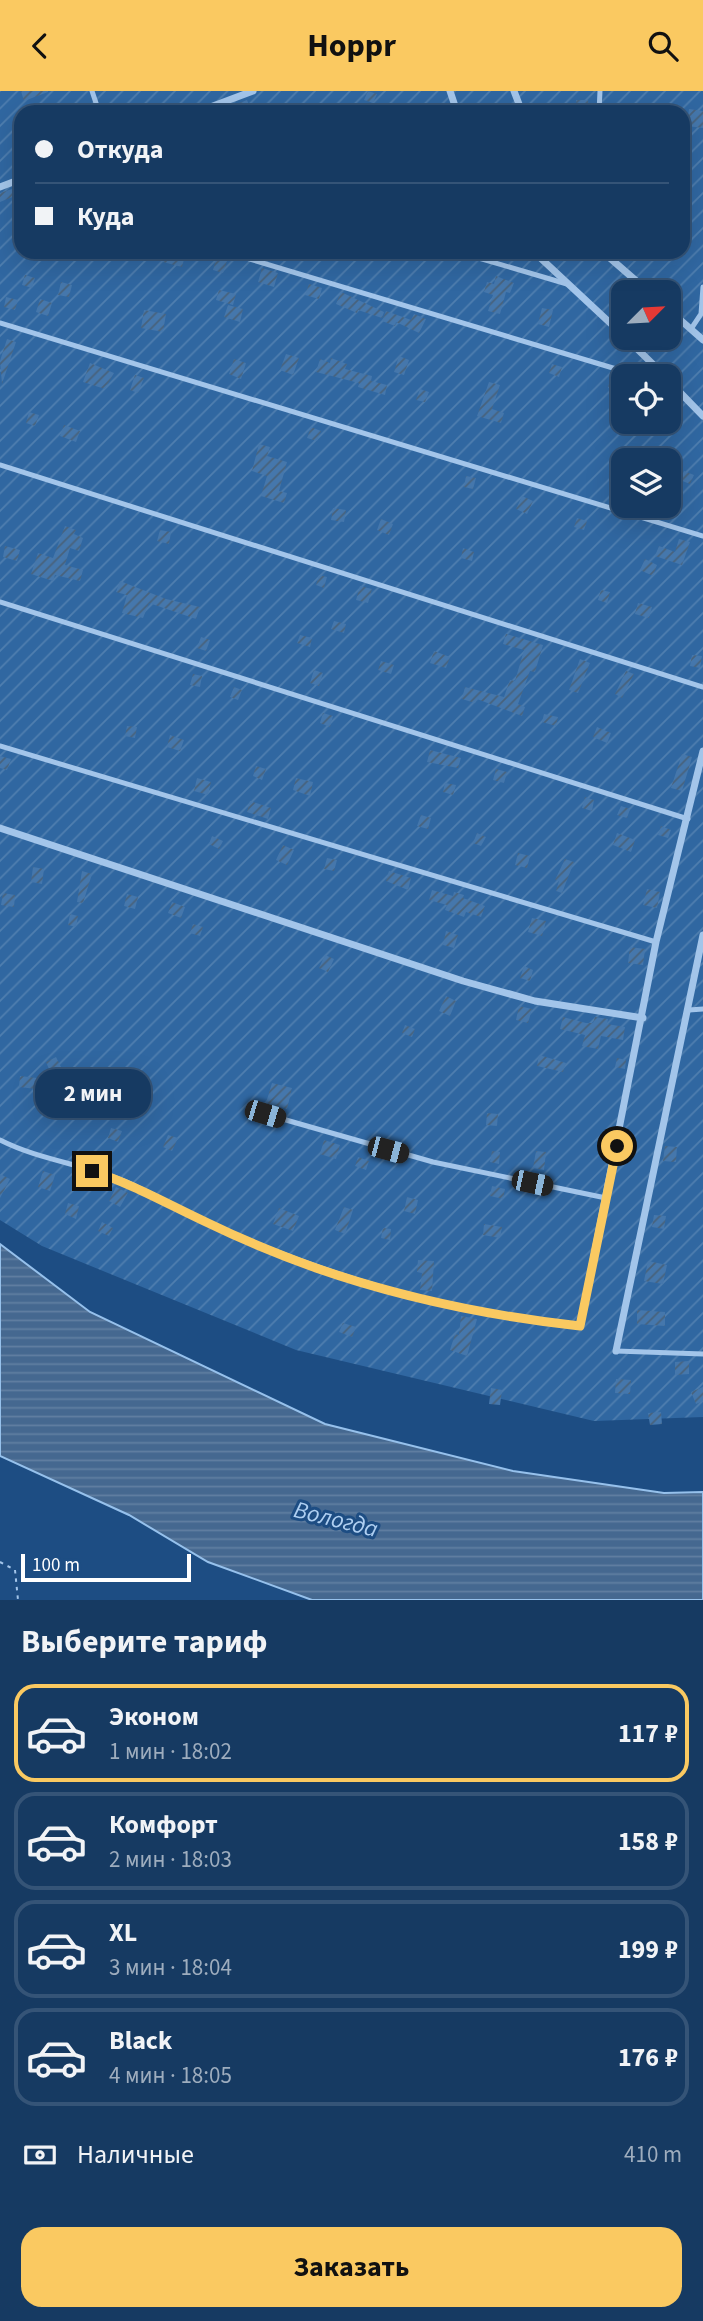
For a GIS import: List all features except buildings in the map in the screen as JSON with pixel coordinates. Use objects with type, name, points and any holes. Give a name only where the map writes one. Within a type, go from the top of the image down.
[{"type":"street","points":[[216,105],[253,91]]},
{"type":"street","points":[[542,259],[611,323]]},
{"type":"street","points":[[611,259],[635,280]]},
{"type":"street","points":[[681,320],[703,340]]},
{"type":"street","points":[[639,350],[653,364]]},
{"type":"street","points":[[681,393],[703,416]]},
{"type":"street","points":[[580,1326],[656,942],[703,751]]},
{"type":"street","points":[[0,828],[463,981],[536,1001],[643,1018]]},
{"type":"street","points":[[617,1351],[655,1155],[689,1010],[703,935]]},
{"type":"lane","points":[[249,259],[611,368]]},
{"type":"lane","points":[[481,259],[573,286]]},
{"type":"lane","points":[[691,329],[701,314],[703,287]]},
{"type":"lane","points":[[0,323],[703,536]]},
{"type":"lane","points":[[0,465],[703,687]]},
{"type":"lane","points":[[0,602],[688,819]]},
{"type":"lane","points":[[0,746],[656,942]]},
{"type":"lane","points":[[689,1010],[703,1009]]},
{"type":"lane","points":[[265,1114],[433,1162],[606,1198]]},
{"type":"lane","points":[[0,1140],[129,1183],[210,1224],[316,1268],[423,1301],[506,1318],[580,1326]]},
{"type":"lane","points":[[617,1351],[703,1354]]},
{"type":"path","points":[[0,1562],[15,1570],[18,1600]]},
{"type":"shaded area","points":[[0,91],[703,91],[703,1417],[594,1421],[296,1350],[42,1246],[0,1220]]},
{"type":"water","name":"Вологда","points":[[0,1244],[90,1312],[325,1424],[513,1471],[664,1493],[703,1492],[703,1600],[312,1600],[208,1562],[129,1515],[0,1456]]},
{"type":"route","points":[[92,1171],[129,1183],[210,1224],[316,1268],[423,1301],[506,1318],[580,1326],[617,1146]]}]
